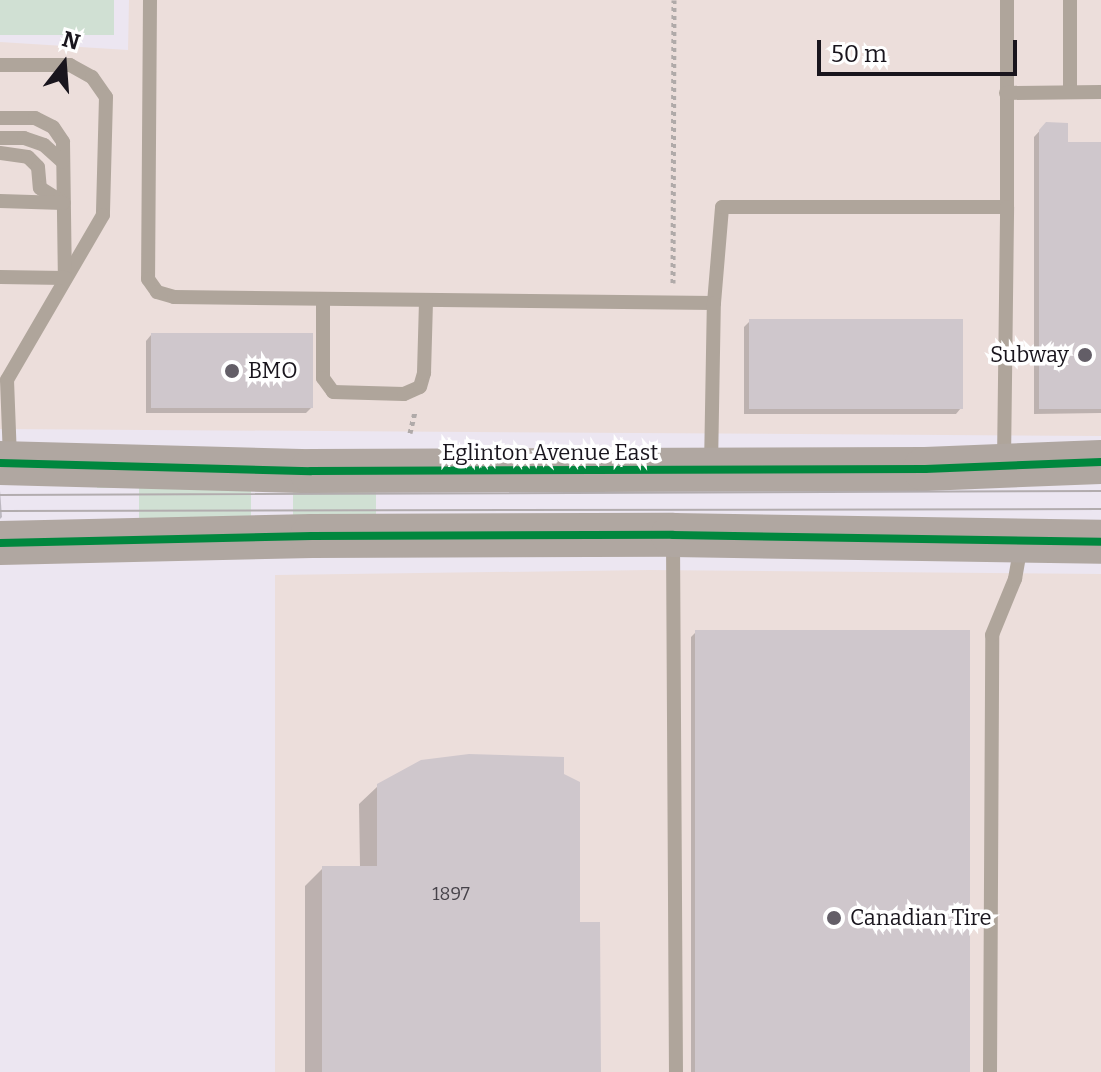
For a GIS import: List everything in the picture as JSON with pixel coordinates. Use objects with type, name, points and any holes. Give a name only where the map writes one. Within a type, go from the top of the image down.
[{"type":"main road","name":"Eglinton Avenue East","points":[[5,463],[122,463],[274,471],[925,469],[1101,462]]},
{"type":"main road","points":[[0,543],[312,536],[673,535],[1101,542]]},
{"type":"lane","points":[[150,0],[148,279],[157,292],[174,297],[714,303]]},
{"type":"lane","points":[[1004,464],[1007,0]]},
{"type":"lane","points":[[1070,0],[1070,92]]},
{"type":"lane","points":[[0,65],[70,65],[92,77],[106,97],[103,215],[4,380],[5,463]]},
{"type":"lane","points":[[1006,93],[1101,92]]},
{"type":"lane","points":[[0,118],[35,118],[53,127],[63,142],[65,278]]},
{"type":"lane","points":[[0,138],[24,138],[44,145],[63,162]]},
{"type":"lane","points":[[0,153],[28,157],[38,167],[40,188],[64,203]]},
{"type":"lane","points":[[0,201],[64,203]]},
{"type":"lane","points":[[711,470],[714,303],[722,207],[1007,207]]},
{"type":"lane","points":[[0,277],[65,278]]},
{"type":"lane","points":[[323,299],[323,378],[333,392],[404,394],[420,387],[424,373],[426,300]]},
{"type":"lane","points":[[673,535],[676,1072]]},
{"type":"lane","points":[[990,1072],[992,635],[1015,579],[1022,542]]},
{"type":"path","points":[[673,303],[674,0]]},
{"type":"shaded area","points":[[129,0],[1101,0],[1101,436],[0,429],[0,42],[128,50]]},
{"type":"shaded area","points":[[650,570],[1101,574],[1101,1072],[275,1072],[275,575]]},
{"type":"green space","points":[[0,0],[114,0],[114,35],[0,35]]},
{"type":"green space","points":[[98,478],[251,487],[251,518],[139,519],[139,488],[97,488]]},
{"type":"green space","points":[[293,484],[376,484],[376,521],[293,521]]},
{"type":"building","points":[[1046,122],[1068,123],[1068,142],[1101,142],[1101,409],[1039,409],[1039,130]]},
{"type":"building","points":[[749,319],[963,319],[963,409],[749,409]]},
{"type":"building","name":"BMO","points":[[151,333],[313,333],[313,408],[151,408]]},
{"type":"building","name":"Canadian Tire","points":[[695,630],[970,630],[970,1072],[695,1072]]},
{"type":"building","points":[[469,754],[564,757],[564,774],[580,782],[580,922],[600,922],[601,1072],[322,1072],[322,866],[377,866],[377,784],[421,760]]},
{"type":"tram line","points":[[0,495],[1101,491]]},
{"type":"tram line","points":[[0,511],[1101,509]]},
{"type":"cycle path","points":[[0,463],[311,471],[925,469],[1101,462]]},
{"type":"cycle path","points":[[0,543],[312,536],[673,535],[1101,542]]},
{"type":"place","name":"Subway","points":[[1085,355]]},
{"type":"place","name":"BMO","points":[[232,371]]},
{"type":"place","name":"Canadian Tire","points":[[834,918]]}]
